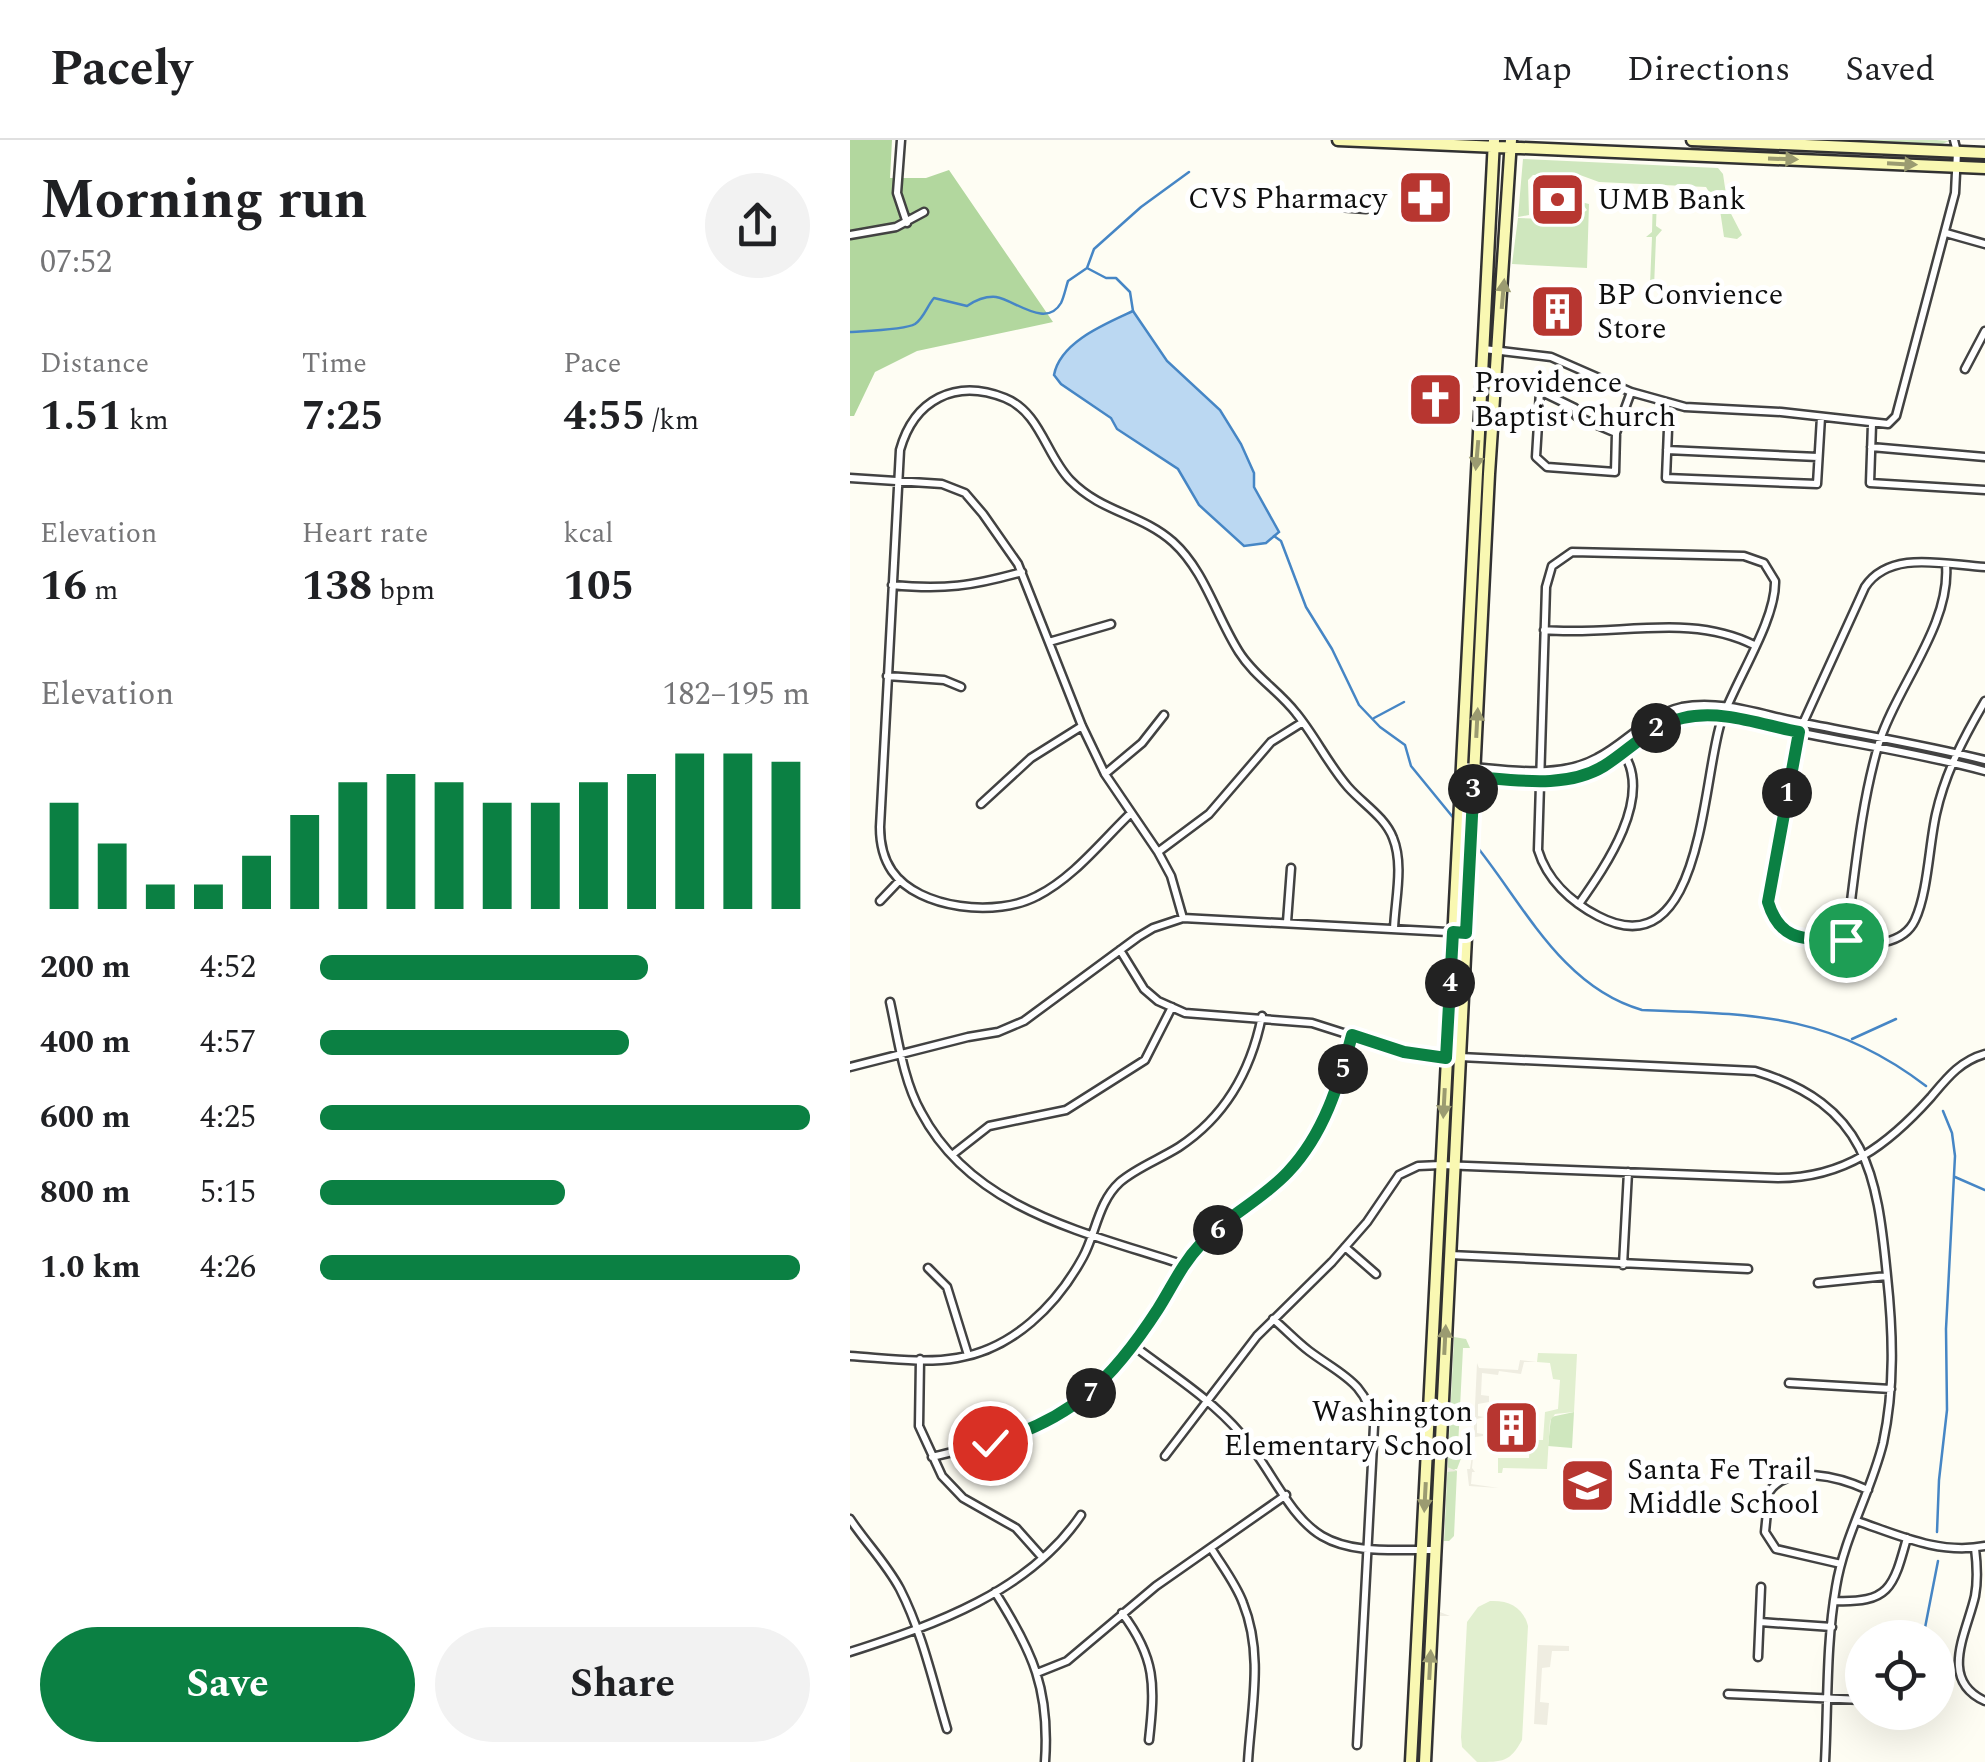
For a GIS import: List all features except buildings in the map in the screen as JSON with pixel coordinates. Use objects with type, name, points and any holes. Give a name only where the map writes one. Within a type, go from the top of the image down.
[{"type":"main road","points":[[1338,140],[1985,168]]},
{"type":"main road","points":[[1692,140],[1955,146],[1985,153]]},
{"type":"main road","points":[[1411,1762],[1494,144]]},
{"type":"main road","points":[[1425,1762],[1470,844],[1511,145]]},
{"type":"street","points":[[901,140],[897,193],[906,223]]},
{"type":"street","points":[[1484,349],[1550,357],[1631,392],[1685,407],[1777,412],[1872,424],[1892,422],[1946,233],[1955,193],[1955,146],[1962,140]]},
{"type":"street","points":[[1338,207],[1366,209]]},
{"type":"street","points":[[850,235],[906,223],[924,212]]},
{"type":"street","points":[[1946,233],[1985,244]]},
{"type":"street","points":[[1966,369],[1985,331]]},
{"type":"street","points":[[1130,814],[1058,884],[1012,906],[987,910],[959,906],[926,896],[892,871],[880,846],[898,481],[903,437],[926,404],[948,394],[969,391],[989,393],[1016,404],[1037,427],[1068,478],[1084,494],[1107,509],[1157,530],[1180,550],[1202,580],[1240,654],[1303,722],[1347,786],[1391,833],[1398,866],[1394,928]]},
{"type":"street","points":[[1616,433],[1576,416],[1575,408],[1540,391],[1536,457],[1547,467],[1614,472],[1616,433],[1631,392]]},
{"type":"street","points":[[1668,429],[1666,478],[1817,484],[1821,417]]},
{"type":"street","points":[[1872,424],[1870,484],[1985,490]]},
{"type":"street","points":[[1871,447],[1985,456]]},
{"type":"street","points":[[1667,450],[1818,458]]},
{"type":"street","points":[[850,478],[942,484],[965,493],[984,514],[1022,572],[1104,774],[1158,852],[1171,876],[1183,918]]},
{"type":"street","points":[[1572,552],[1744,556],[1764,563],[1775,581],[1772,606],[1723,717],[1696,851],[1683,882],[1660,916],[1644,926],[1624,927],[1580,904],[1553,880],[1538,850],[1544,630],[1549,572],[1562,556],[1572,552]]},
{"type":"street","points":[[1985,566],[1891,564],[1871,578],[1799,732],[1768,902],[1776,923],[1790,935],[1892,941],[1903,935],[1916,918],[1936,813],[1952,764],[1985,701]]},
{"type":"street","points":[[1846,940],[1853,871],[1878,748],[1938,612],[1946,565]]},
{"type":"street","points":[[892,585],[934,589],[969,586],[1022,572]]},
{"type":"street","points":[[1049,642],[1110,624]]},
{"type":"street","points":[[1544,630],[1704,628],[1754,645]]},
{"type":"street","points":[[887,676],[944,680],[961,687]]},
{"type":"street","points":[[1474,772],[1582,765],[1620,749],[1643,724],[1675,709],[1702,705],[1985,760]]},
{"type":"street","points":[[1104,774],[1142,742],[1164,716]]},
{"type":"street","points":[[1460,771],[1541,781],[1584,775],[1650,732],[1692,716],[1723,717],[1985,771]]},
{"type":"street","points":[[1158,852],[1209,814],[1271,742],[1303,722]]},
{"type":"street","points":[[981,804],[1031,758],[1082,726]]},
{"type":"street","points":[[1580,904],[1610,858],[1625,825],[1632,780],[1631,766],[1620,749]]},
{"type":"street","points":[[1286,922],[1291,868]]},
{"type":"street","points":[[880,901],[900,880]]},
{"type":"street","points":[[850,1067],[998,1032],[1024,1021],[1120,950],[1159,926],[1183,918],[1466,933]]},
{"type":"street","points":[[1120,950],[1144,989],[1158,1001],[1185,1012],[1312,1023],[1404,1052],[1446,1058]]},
{"type":"street","points":[[890,1002],[920,1111],[977,1182],[1021,1209],[1184,1264]]},
{"type":"street","points":[[952,1155],[989,1126],[1066,1110],[1144,1060],[1172,1007]]},
{"type":"street","points":[[850,1356],[956,1358],[1021,1332],[1068,1282],[1107,1197],[1121,1181],[1182,1145],[1217,1116],[1256,1047],[1262,1016]]},
{"type":"street","points":[[932,1458],[1026,1432],[1060,1416],[1088,1396],[1134,1346],[1184,1264],[1203,1241],[1289,1172],[1336,1094],[1352,1035]]},
{"type":"street","points":[[1165,1456],[1273,1319],[1367,1222],[1398,1174],[1418,1166],[1441,1164],[1800,1178],[1836,1170],[1864,1157],[1891,1138],[1956,1068],[1985,1054]]},
{"type":"street","points":[[1460,1057],[1755,1071],[1781,1079],[1825,1105],[1853,1136],[1864,1157],[1879,1200],[1893,1352],[1891,1389],[1882,1444],[1840,1564],[1832,1627],[1825,1762]]},
{"type":"street","points":[[1623,1265],[1628,1172]]},
{"type":"street","points":[[1346,1246],[1376,1274]]},
{"type":"street","points":[[1449,1255],[1748,1269]]},
{"type":"street","points":[[928,1268],[947,1287],[968,1355]]},
{"type":"street","points":[[1818,1282],[1887,1276]]},
{"type":"street","points":[[1273,1319],[1358,1387],[1370,1406],[1374,1426],[1356,1746]]},
{"type":"street","points":[[1134,1346],[1206,1400],[1244,1436],[1304,1522],[1322,1536],[1349,1546],[1436,1550]]},
{"type":"street","points":[[920,1359],[920,1426],[942,1476],[963,1498],[1016,1528],[1042,1556]]},
{"type":"street","points":[[1789,1383],[1891,1389]]},
{"type":"street","points":[[1840,1564],[1776,1549],[1765,1532],[1768,1492],[1784,1477],[1798,1476],[1843,1480],[1868,1490]]},
{"type":"street","points":[[1037,1672],[1067,1661],[1122,1613],[1286,1495]]},
{"type":"street","points":[[850,1652],[948,1618],[995,1592],[1042,1556],[1081,1516]]},
{"type":"street","points":[[850,1519],[900,1588],[948,1729]]},
{"type":"street","points":[[1856,1521],[1932,1546],[1985,1546]]},
{"type":"street","points":[[850,1541],[861,1535]]},
{"type":"street","points":[[1834,1601],[1878,1598],[1892,1582],[1907,1538]]},
{"type":"street","points":[[1211,1548],[1243,1602],[1252,1634],[1256,1679],[1248,1762]]},
{"type":"street","points":[[1975,1548],[1976,1590],[1958,1668],[1968,1691],[1985,1701]]},
{"type":"street","points":[[1758,1656],[1762,1586]]},
{"type":"street","points":[[995,1592],[1026,1641],[1037,1672],[1045,1701],[1045,1762]]},
{"type":"street","points":[[1122,1613],[1142,1640],[1149,1663],[1154,1697],[1149,1740]]},
{"type":"street","points":[[1760,1622],[1832,1627]]},
{"type":"street","points":[[1728,1694],[1845,1700]]},
{"type":"green space","points":[[850,140],[892,140],[890,178],[926,178],[949,170],[1053,322],[917,351],[875,372],[854,416],[850,416]]},
{"type":"green space","points":[[1839,140],[1936,140],[1949,141],[1938,146]]},
{"type":"green space","points":[[1523,159],[1718,168],[1723,174],[1728,208],[1742,235],[1737,239],[1724,237],[1720,210],[1706,187],[1599,182],[1580,175],[1533,175],[1528,180],[1529,215],[1518,217]]},
{"type":"green space","points":[[1662,192],[1662,199],[1657,198],[1656,226],[1662,230],[1656,237],[1654,288],[1659,288],[1646,290],[1650,285],[1652,237],[1646,237],[1652,232],[1653,195],[1648,193]]},
{"type":"green space","points":[[1581,202],[1589,204],[1587,268],[1512,264],[1518,218],[1574,220],[1587,210]]},
{"type":"green space","points":[[1454,1337],[1466,1339],[1470,1348],[1463,1348],[1458,1447],[1465,1448],[1454,1469],[1454,1536],[1444,1541]]},
{"type":"green space","points":[[1538,1353],[1577,1354],[1574,1412],[1555,1414],[1550,1421],[1547,1469],[1503,1468],[1498,1473],[1498,1458],[1529,1458],[1530,1440],[1543,1440],[1545,1412],[1558,1409],[1560,1380],[1553,1379],[1550,1363],[1537,1362]]},
{"type":"green space","points":[[1574,1412],[1572,1448],[1548,1446],[1551,1417]]},
{"type":"green space","points":[[1490,1601],[1514,1606],[1528,1626],[1522,1740],[1505,1759],[1477,1762],[1462,1747],[1461,1737],[1467,1622],[1478,1607]]},
{"type":"shaded area","points":[[1454,1337],[1447,1467],[1457,1471],[1447,1472],[1444,1541],[1441,1539]]},
{"type":"shaded area","points":[[1520,1360],[1537,1362],[1524,1362],[1521,1374],[1482,1373],[1481,1395],[1489,1396],[1489,1402],[1478,1404],[1478,1416],[1484,1417],[1477,1419],[1477,1433],[1483,1436],[1475,1437],[1471,1484],[1499,1488],[1469,1486],[1467,1469],[1473,1449],[1477,1363],[1479,1368],[1518,1370]]},
{"type":"shaded area","points":[[1443,1559],[1440,1612],[1450,1616],[1440,1616],[1430,1762],[1440,1562]]},
{"type":"shaded area","points":[[1538,1645],[1569,1646],[1569,1651],[1552,1651],[1550,1667],[1542,1668],[1540,1702],[1549,1703],[1547,1725],[1534,1724]]},
{"type":"water","points":[[1133,311],[1167,361],[1220,410],[1241,444],[1254,473],[1254,487],[1279,532],[1266,543],[1244,546],[1199,505],[1178,469],[1117,429],[1111,418],[1054,375],[1058,363],[1074,344]]},
{"type":"waterway","points":[[850,332],[915,324],[934,298],[967,306],[996,297],[1039,313],[1055,310],[1068,281],[1087,268],[1094,249],[1141,207],[1189,172]]},
{"type":"waterway","points":[[1087,268],[1106,278],[1116,278],[1130,292],[1133,311]]},
{"type":"waterway","points":[[1274,536],[1281,541],[1306,607],[1359,705],[1405,745],[1411,766],[1456,821]]},
{"type":"waterway","points":[[1374,718],[1404,702]]},
{"type":"waterway","points":[[1474,843],[1566,963],[1614,999],[1642,1010],[1757,1017],[1825,1031],[1858,1044],[1926,1086]]},
{"type":"waterway","points":[[1852,1039],[1896,1019]]},
{"type":"waterway","points":[[1937,1532],[1947,1410],[1946,1329],[1955,1156],[1952,1133],[1943,1111]]},
{"type":"waterway","points":[[1955,1177],[1985,1190]]},
{"type":"waterway","points":[[1927,1620],[1938,1561]]},
{"type":"place","name":"CVS Pharmacy","points":[[1426,198]]},
{"type":"place","name":"UMB Bank","points":[[1558,199]]},
{"type":"place","name":"BP Convience Store","points":[[1558,311]]},
{"type":"place","name":"Providence Baptist Church","points":[[1435,399]]},
{"type":"place","name":"Washington Elementary School","points":[[1512,1428]]},
{"type":"place","name":"Santa Fe Trail Middle School","points":[[1588,1486]]},
{"type":"route","points":[[990,1443],[1060,1416],[1111,1374],[1203,1241],[1289,1172],[1336,1094],[1352,1035],[1404,1052],[1446,1058],[1453,932],[1466,933],[1474,777],[1541,781],[1576,777],[1603,766],[1656,728],[1692,716],[1723,717],[1799,732],[1768,902],[1776,923],[1790,935],[1846,940]]}]
